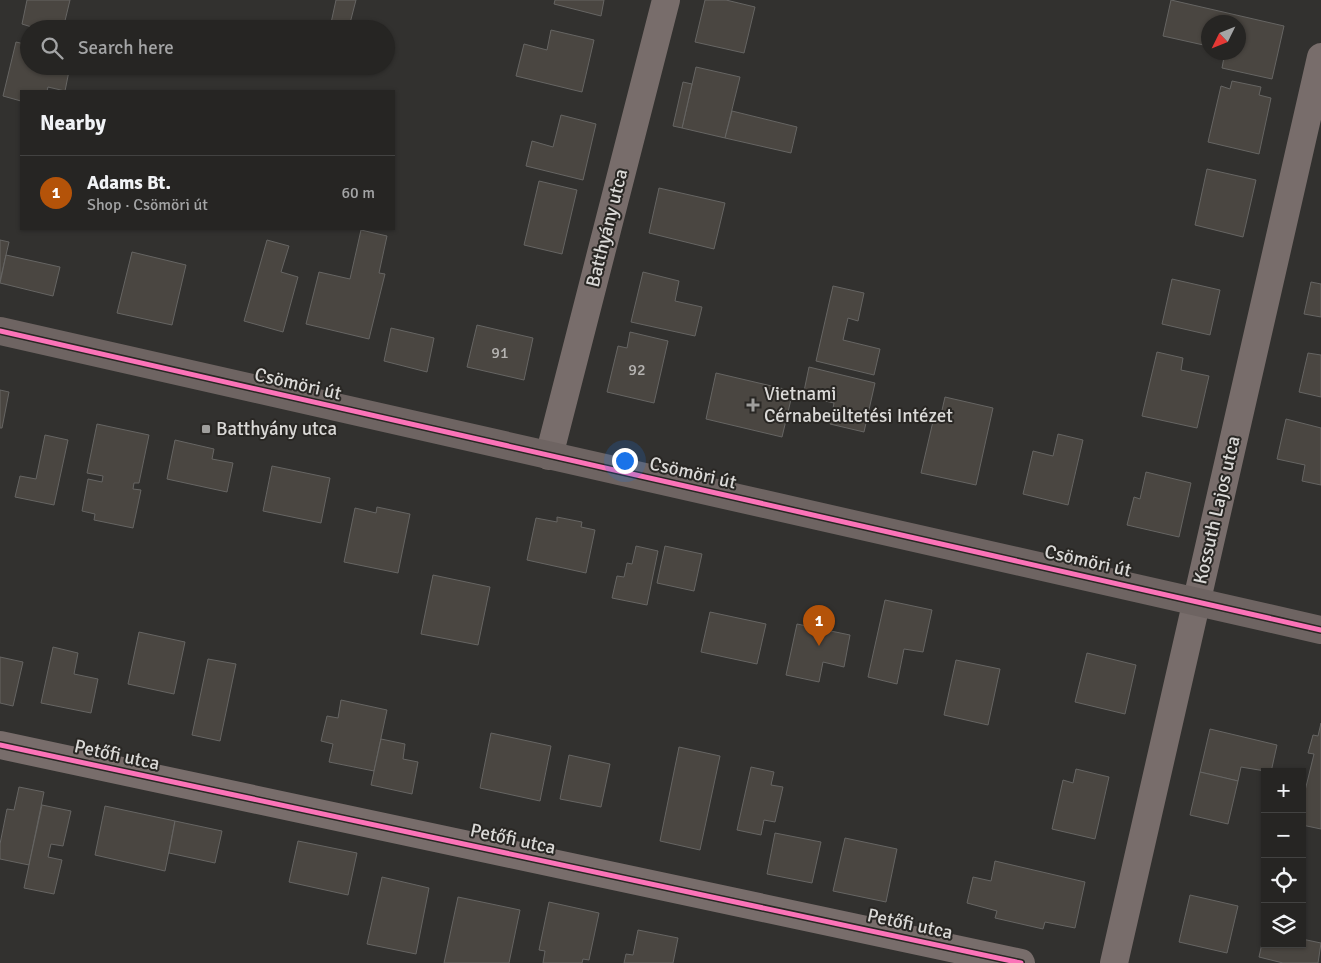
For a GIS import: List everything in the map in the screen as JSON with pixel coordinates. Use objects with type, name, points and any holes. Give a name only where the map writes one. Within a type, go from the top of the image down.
[{"type":"main road","name":"Csömöri út","points":[[0,330],[1321,630]]},
{"type":"street","name":"Batthyány utca","points":[[549,456],[666,0]]},
{"type":"street","name":"Kossuth Lajos utca","points":[[1114,963],[1321,57]]},
{"type":"street","name":"Petőfi utca","points":[[0,745],[1021,963]]},
{"type":"building","points":[[27,0],[70,0],[65,20],[23,20]]},
{"type":"building","points":[[336,0],[356,0],[351,20],[332,20]]},
{"type":"building","points":[[555,0],[604,0],[601,16],[554,4]]},
{"type":"building","points":[[705,0],[726,0],[755,7],[744,53],[695,42]]},
{"type":"building","points":[[1171,0],[1236,15],[1201,15],[1201,44],[1163,36]]},
{"type":"building","points":[[1246,17],[1284,26],[1272,79],[1222,68],[1224,60],[1246,60]]},
{"type":"building","points":[[551,30],[594,40],[582,92],[516,76],[524,44],[547,50]]},
{"type":"building","points":[[16,42],[20,43],[20,75],[68,75],[65,90],[48,87],[47,90],[20,90],[20,101],[3,96]]},
{"type":"building","points":[[696,67],[740,77],[725,138],[682,128]]},
{"type":"building","points":[[1232,81],[1261,87],[1259,95],[1271,98],[1259,154],[1208,142],[1221,86],[1230,89]]},
{"type":"building","points":[[683,82],[692,84],[682,128],[673,126]]},
{"type":"building","points":[[732,111],[797,127],[791,153],[725,138]]},
{"type":"building","points":[[561,115],[596,124],[583,180],[526,166],[532,141],[553,147]]},
{"type":"building","points":[[1207,169],[1256,180],[1243,237],[1195,225]]},
{"type":"building","points":[[539,181],[577,190],[562,254],[524,245]]},
{"type":"building","points":[[659,188],[725,203],[714,249],[649,233]]},
{"type":"building","points":[[361,230],[387,236],[379,273],[385,274],[369,339],[306,324],[319,272],[350,279]]},
{"type":"building","points":[[0,240],[9,242],[0,281]]},
{"type":"building","points":[[267,240],[289,246],[281,272],[298,277],[283,332],[244,321]]},
{"type":"building","points":[[132,252],[186,265],[172,325],[117,313]]},
{"type":"building","points":[[6,255],[60,267],[53,296],[0,283]]},
{"type":"building","points":[[643,272],[679,281],[675,301],[702,307],[695,336],[631,322]]},
{"type":"building","points":[[1172,279],[1220,290],[1210,335],[1162,324]]},
{"type":"building","points":[[1311,282],[1321,284],[1321,317],[1304,314]]},
{"type":"building","points":[[833,286],[864,293],[858,321],[848,318],[843,340],[880,349],[874,375],[816,361]]},
{"type":"building","points":[[477,325],[533,338],[524,380],[467,367]]},
{"type":"building","points":[[391,328],[434,338],[427,372],[384,361]]},
{"type":"building","points":[[630,332],[668,341],[654,403],[607,392],[618,346],[627,348]]},
{"type":"building","points":[[1157,352],[1183,358],[1181,370],[1209,376],[1197,428],[1142,416]]},
{"type":"building","points":[[1308,353],[1321,355],[1321,397],[1299,392]]},
{"type":"building","points":[[809,367],[875,383],[864,432],[830,424],[834,403],[803,396]]},
{"type":"building","points":[[716,373],[793,391],[782,437],[706,419]]},
{"type":"building","points":[[0,390],[9,392],[2,428],[0,428]]},
{"type":"building","points":[[945,397],[993,408],[976,485],[921,473],[934,417],[940,419]]},
{"type":"building","points":[[1286,419],[1321,428],[1321,485],[1302,481],[1305,465],[1277,459]]},
{"type":"building","points":[[97,424],[149,435],[139,483],[134,483],[133,489],[141,490],[133,528],[94,520],[95,514],[82,511],[88,479],[102,482],[103,476],[87,473]]},
{"type":"building","points":[[1058,434],[1083,440],[1068,505],[1023,494],[1033,451],[1053,456]]},
{"type":"building","points":[[45,435],[68,440],[54,505],[15,497],[20,476],[36,479]]},
{"type":"building","points":[[175,440],[214,449],[212,459],[233,463],[227,492],[167,479]]},
{"type":"building","points":[[272,466],[330,478],[321,523],[263,511]]},
{"type":"building","points":[[1146,472],[1191,483],[1179,537],[1127,525],[1134,497],[1140,499]]},
{"type":"building","points":[[377,507],[410,514],[398,573],[344,562],[355,508],[376,513]]},
{"type":"building","points":[[557,517],[582,522],[581,527],[595,530],[586,573],[527,560],[536,518],[557,522]]},
{"type":"building","points":[[636,546],[658,551],[647,605],[612,598],[617,576],[624,577],[627,563],[632,564]]},
{"type":"building","points":[[665,546],[702,554],[694,591],[657,583]]},
{"type":"building","points":[[433,575],[490,587],[478,645],[421,634]]},
{"type":"building","points":[[885,600],[932,610],[923,652],[904,649],[897,684],[868,677]]},
{"type":"building","points":[[710,612],[766,624],[757,664],[701,652]]},
{"type":"building","points":[[797,624],[850,635],[844,667],[823,662],[819,682],[786,675]]},
{"type":"building","points":[[139,632],[185,642],[174,694],[128,684]]},
{"type":"building","points":[[53,647],[78,653],[74,674],[98,679],[91,713],[41,703]]},
{"type":"building","points":[[1087,653],[1136,665],[1125,714],[1075,702]]},
{"type":"building","points":[[0,657],[23,662],[13,706],[0,703]]},
{"type":"building","points":[[208,659],[236,664],[220,741],[192,735]]},
{"type":"building","points":[[956,660],[1000,669],[988,725],[944,715]]},
{"type":"building","points":[[341,700],[387,710],[374,771],[329,762],[333,744],[321,741],[327,716],[338,718]]},
{"type":"building","points":[[1321,723],[1321,829],[1306,826],[1306,787],[1314,754],[1308,753],[1313,735],[1318,736]]},
{"type":"building","points":[[1210,729],[1277,745],[1272,768],[1261,768],[1261,770],[1241,767],[1238,781],[1200,772]]},
{"type":"building","points":[[491,733],[551,746],[540,801],[480,788]]},
{"type":"building","points":[[381,739],[405,744],[403,759],[418,762],[412,794],[371,785]]},
{"type":"building","points":[[679,747],[720,756],[700,850],[660,841]]},
{"type":"building","points":[[569,755],[610,764],[601,807],[560,799]]},
{"type":"building","points":[[751,767],[774,772],[771,785],[783,787],[775,822],[764,820],[761,835],[737,830]]},
{"type":"building","points":[[1076,769],[1109,777],[1095,839],[1052,829],[1063,780],[1073,783]]},
{"type":"building","points":[[1200,772],[1238,781],[1228,824],[1190,815]]},
{"type":"building","points":[[19,787],[44,792],[29,865],[0,859],[0,844],[7,809],[14,810]]},
{"type":"building","points":[[42,805],[71,811],[63,846],[51,844],[48,857],[62,860],[54,894],[24,888]]},
{"type":"building","points":[[105,806],[175,821],[165,871],[95,855]]},
{"type":"building","points":[[175,821],[222,831],[215,863],[169,853]]},
{"type":"building","points":[[775,833],[821,842],[812,883],[767,874]]},
{"type":"building","points":[[845,838],[897,849],[886,902],[833,891]]},
{"type":"building","points":[[298,841],[357,853],[348,895],[289,882]]},
{"type":"building","points":[[995,861],[1085,882],[1075,928],[1045,922],[1043,929],[995,918],[997,911],[967,903],[973,877],[991,881]]},
{"type":"building","points":[[382,877],[429,888],[416,954],[367,944]]},
{"type":"building","points":[[1190,895],[1238,906],[1227,953],[1179,942]]},
{"type":"building","points":[[458,897],[520,910],[509,963],[444,963]]},
{"type":"building","points":[[549,902],[599,913],[589,960],[583,959],[582,963],[543,963],[545,951],[539,950]]},
{"type":"building","points":[[638,930],[678,938],[673,963],[624,963],[626,954],[633,955]]},
{"type":"building","points":[[1306,940],[1321,943],[1318,963],[1283,963],[1259,957],[1261,948],[1306,948]]},
{"type":"cycle path","points":[[0,331],[1321,630]]},
{"type":"cycle path","points":[[0,745],[1021,963]]},
{"type":"place","name":"Vietnami Cérnabeültetési Intézet","points":[[753,405]]},
{"type":"place","name":"Batthyány utca","points":[[206,429]]},
{"type":"place","name":"Adams Bt.","points":[[819,646]]}]
